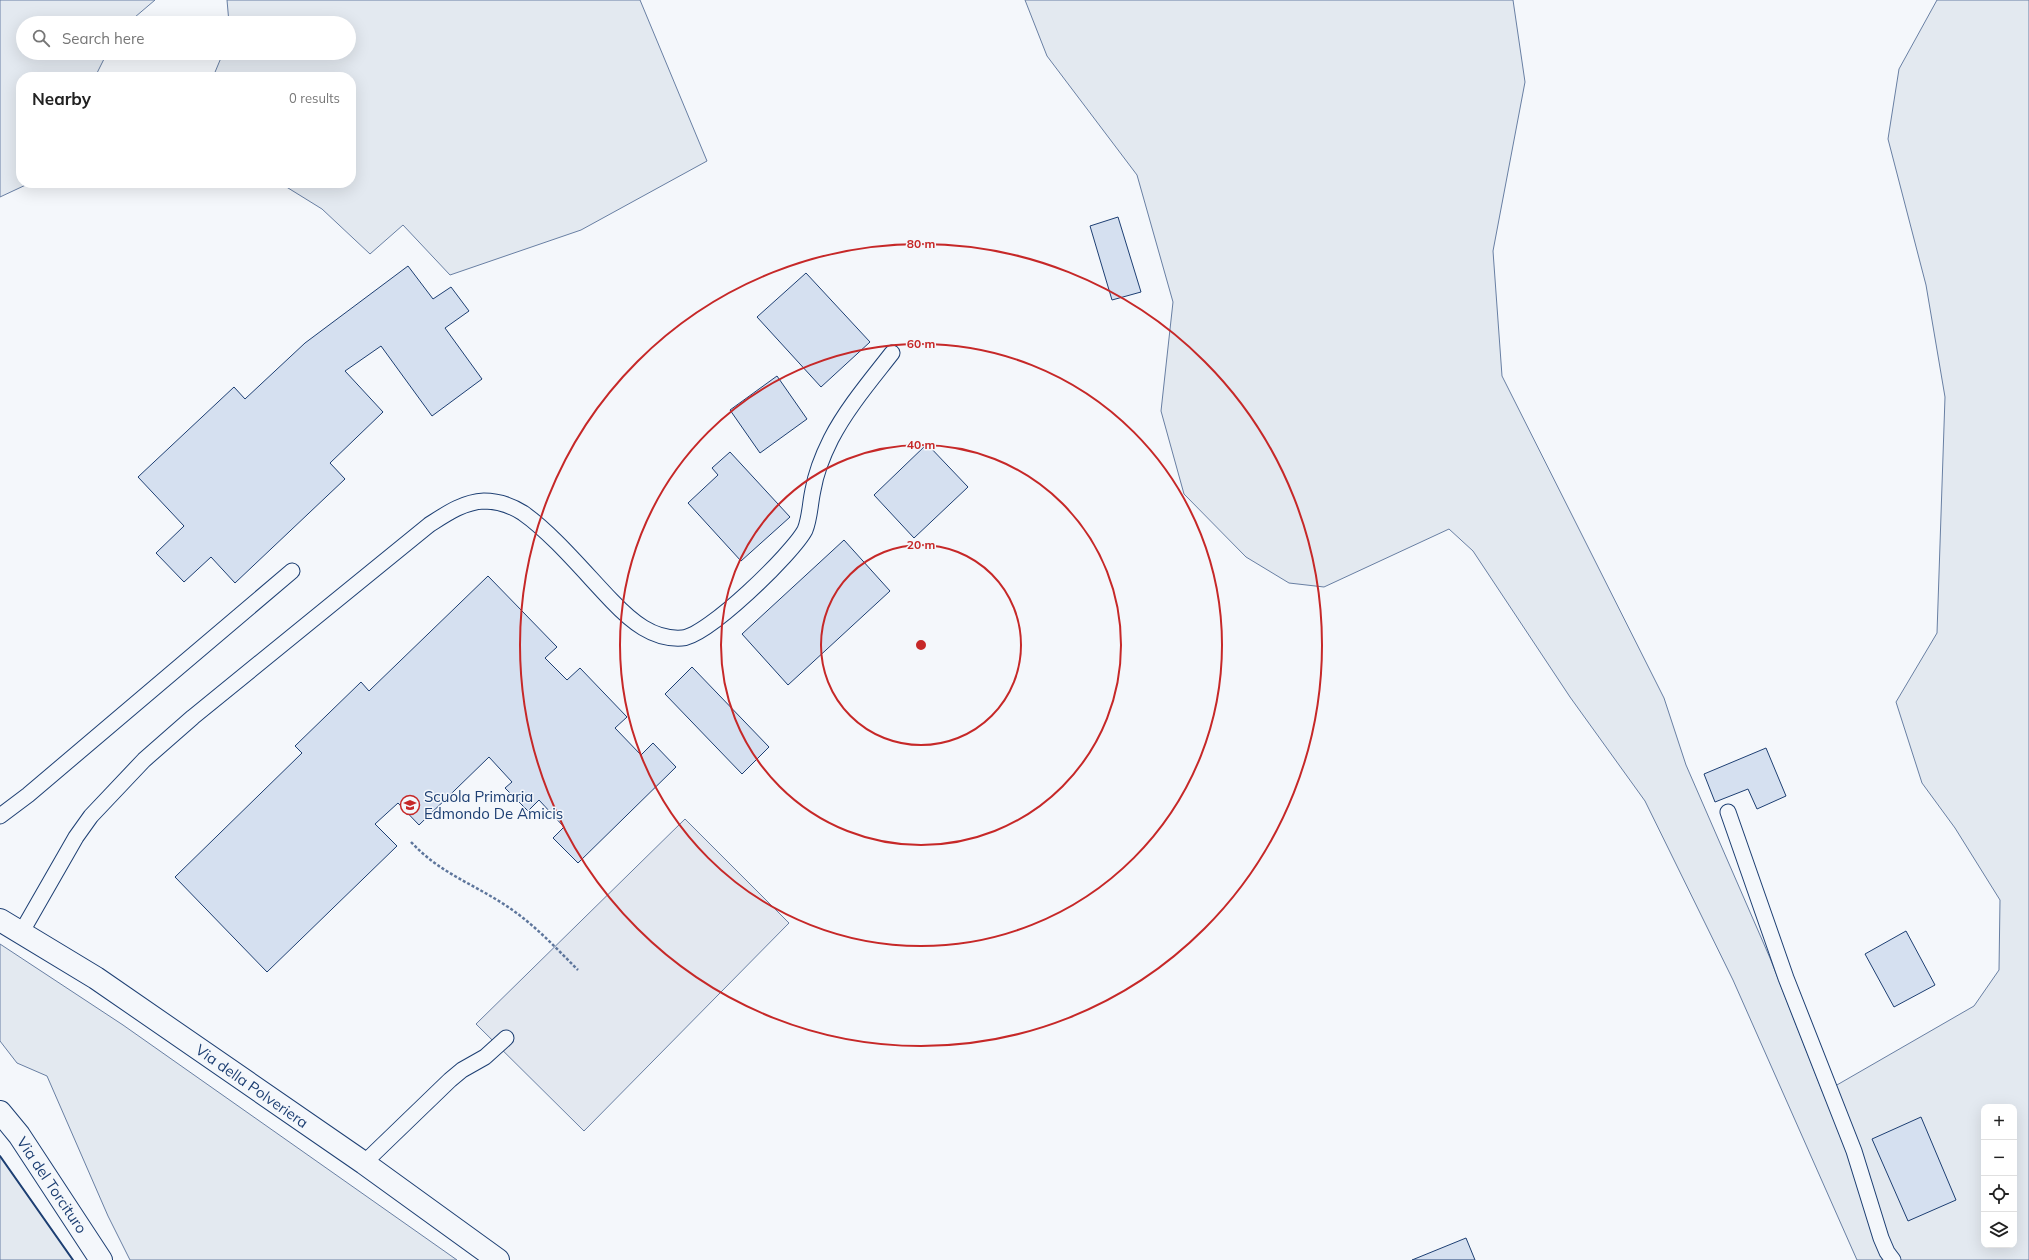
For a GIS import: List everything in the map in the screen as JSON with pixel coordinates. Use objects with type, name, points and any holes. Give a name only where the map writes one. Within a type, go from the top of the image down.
[{"type":"main road","name":"Via della Polveriera","points":[[0,920],[96,978],[364,1164],[498,1260]]},
{"type":"main road","name":"Via del Torcituro","points":[[0,1112],[19,1135],[101,1260]]},
{"type":"lane","points":[[21,932],[76,837],[91,816],[144,760],[224,692],[429,526],[449,512],[468,503],[484,501],[510,506],[523,513],[628,618],[646,630],[666,638],[683,638],[707,627],[784,559],[798,542],[806,528],[819,465],[832,438],[848,411],[892,352]]},
{"type":"lane","points":[[0,816],[28,795],[292,571]]},
{"type":"lane","points":[[1728,812],[1786,978],[1854,1151],[1881,1238],[1892,1260]]},
{"type":"lane","points":[[364,1164],[450,1080],[462,1070],[485,1057],[506,1038]]},
{"type":"path","points":[[411,842],[448,873],[501,902],[518,914],[542,934],[578,970]]},
{"type":"shaded area","points":[[0,0],[155,0],[136,16],[16,16],[16,60],[104,60],[98,72],[16,72],[16,188],[19,188],[0,197]]},
{"type":"shaded area","points":[[227,0],[640,0],[707,161],[581,230],[450,275],[403,225],[370,254],[322,209],[288,188],[356,188],[356,72],[215,72],[220,60],[356,60],[356,16],[228,16]]},
{"type":"shaded area","points":[[1025,0],[1513,0],[1525,82],[1493,251],[1502,376],[1664,698],[1686,765],[1770,958],[1823,1093],[1974,1006],[1999,970],[2000,900],[1955,828],[1922,783],[1896,702],[1937,633],[1945,397],[1926,285],[1888,139],[1899,69],[1937,0],[2029,0],[2029,1260],[1857,1260],[1733,980],[1645,801],[1570,697],[1473,551],[1449,529],[1324,587],[1289,583],[1246,557],[1184,494],[1161,411],[1173,302],[1137,175],[1047,56]]},
{"type":"shaded area","points":[[685,819],[789,923],[584,1131],[476,1024]]},
{"type":"shaded area","points":[[0,944],[123,1025],[457,1260],[130,1260],[108,1216],[47,1076],[17,1063],[0,1041]]},
{"type":"shaded area","points":[[0,1156],[73,1260],[0,1260]]},
{"type":"building","points":[[1118,217],[1141,292],[1112,300],[1090,226]]},
{"type":"building","points":[[408,266],[433,299],[451,287],[469,311],[445,328],[482,379],[432,416],[381,346],[345,371],[383,412],[330,463],[345,479],[235,583],[211,557],[184,582],[156,553],[184,526],[138,477],[234,387],[245,399],[305,343]]},
{"type":"building","points":[[806,273],[870,342],[821,387],[757,317]]},
{"type":"building","points":[[777,376],[807,419],[760,453],[730,410]]},
{"type":"building","points":[[927,444],[968,487],[914,538],[874,495]]},
{"type":"building","points":[[730,452],[790,517],[741,561],[688,503],[718,475],[712,468]]},
{"type":"building","points":[[844,540],[890,591],[788,685],[742,634]]},
{"type":"building","points":[[488,576],[557,647],[545,658],[567,680],[580,668],[627,717],[615,728],[641,755],[653,743],[676,767],[578,863],[553,838],[564,827],[539,800],[528,811],[505,788],[512,782],[489,757],[419,825],[398,803],[375,824],[397,846],[267,972],[175,877],[302,753],[295,746],[361,682],[369,691]]},
{"type":"building","points":[[692,667],[769,747],[742,774],[665,694]]},
{"type":"building","points":[[1766,748],[1786,796],[1757,809],[1748,789],[1715,802],[1704,774]]},
{"type":"building","points":[[1906,931],[1935,985],[1894,1007],[1865,954]]},
{"type":"building","points":[[1921,1117],[1956,1200],[1908,1221],[1872,1139]]},
{"type":"building","points":[[1466,1238],[1475,1260],[1412,1260]]},
{"type":"wall","points":[[0,1156],[73,1260]]},
{"type":"place","name":"Scuola Primaria Edmondo De Amicis","points":[[410,805]]}]
